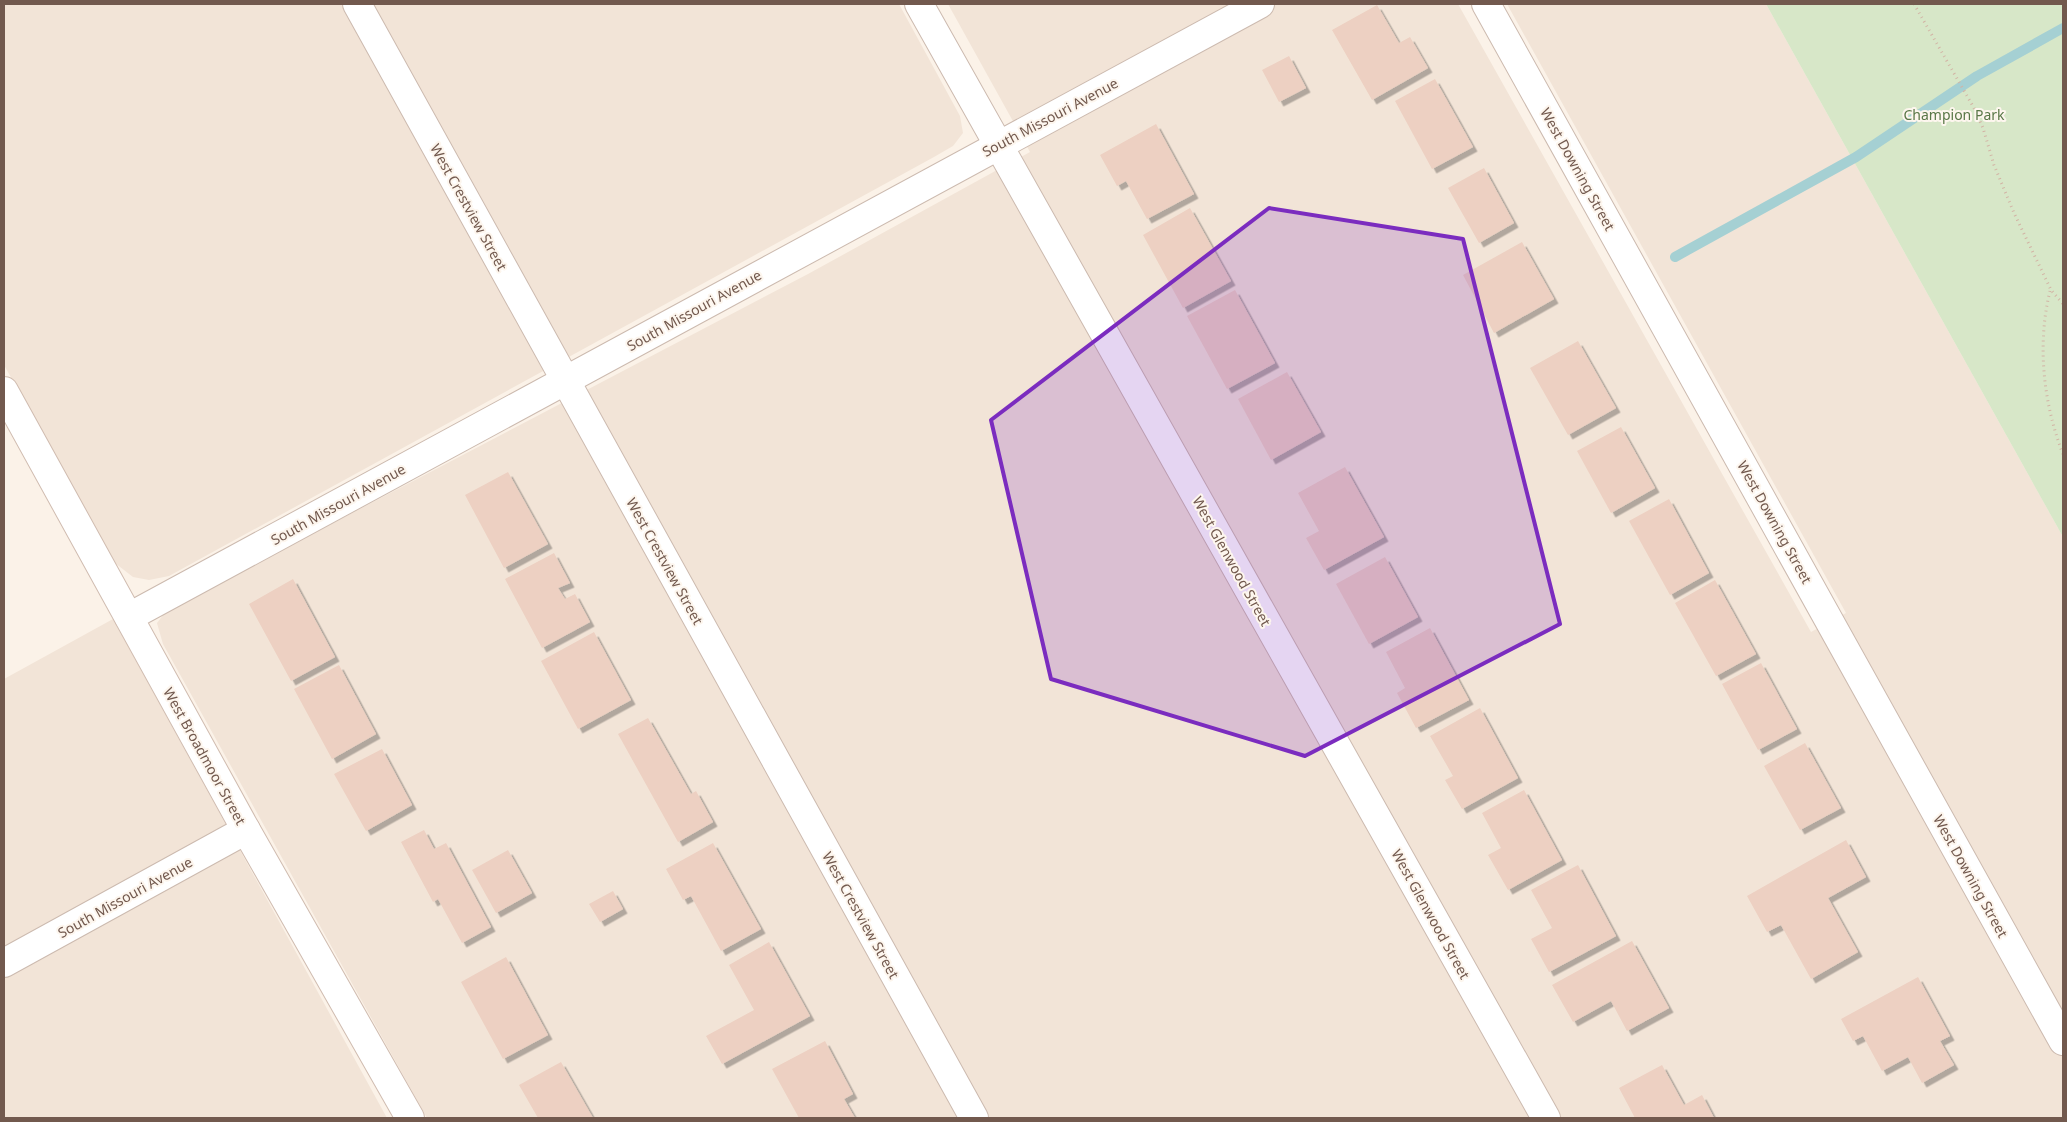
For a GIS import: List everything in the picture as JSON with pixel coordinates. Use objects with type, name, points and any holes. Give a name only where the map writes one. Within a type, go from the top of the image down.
[{"type":"street","name":"West Crestview Street","points":[[357,4],[974,1118]]},
{"type":"street","name":"West Glenwood Street","points":[[919,4],[1546,1118]]},
{"type":"street","name":"South Missouri Avenue","points":[[129,617],[1260,4]]},
{"type":"street","name":"West Downing Street","points":[[1486,4],[2063,1041]]},
{"type":"street","name":"West Broadmoor Street","points":[[4,391],[246,830],[410,1118]]},
{"type":"street","name":"South Missouri Avenue","points":[[4,963],[246,830]]},
{"type":"path","points":[[1914,4],[1974,108],[1983,128],[1997,173],[2050,290],[2063,304]]},
{"type":"path","points":[[2050,290],[2045,313],[2044,367],[2053,425],[2063,454]]},
{"type":"highlighted area","points":[[1269,208],[1463,239],[1560,624],[1305,756],[1051,679],[991,420]]},
{"type":"shaded area","points":[[4,4],[899,4],[960,116],[963,133],[953,146],[934,157],[169,576],[149,580],[133,577],[115,563],[4,365]]},
{"type":"shaded area","points":[[948,4],[1458,4],[1811,632],[1846,613],[1507,4],[1766,4],[2063,537],[2063,1118],[427,1118],[163,644],[157,623],[167,610],[808,274],[1030,152]]},
{"type":"shaded area","points":[[113,619],[387,1118],[4,1118],[4,679]]},
{"type":"green space","name":"Champion Park","points":[[1766,4],[2063,4],[2063,537],[2044,503]]},
{"type":"building","points":[[1377,5],[1399,43],[1410,37],[1428,68],[1372,100],[1332,30]]},
{"type":"building","points":[[1289,56],[1306,88],[1279,102],[1262,70]]},
{"type":"building","points":[[1435,79],[1473,147],[1432,169],[1395,101]]},
{"type":"building","points":[[1156,124],[1194,194],[1147,219],[1126,181],[1117,186],[1100,155]]},
{"type":"building","points":[[1484,168],[1514,223],[1479,243],[1448,188]]},
{"type":"building","points":[[1190,208],[1231,281],[1183,308],[1143,235]]},
{"type":"building","points":[[1522,242],[1554,299],[1494,333],[1463,275]]},
{"type":"building","points":[[1235,290],[1275,363],[1227,389],[1187,316]]},
{"type":"building","points":[[1578,341],[1616,408],[1568,435],[1530,368]]},
{"type":"building","points":[[1287,372],[1321,432],[1271,460],[1238,399]]},
{"type":"building","points":[[1621,427],[1655,488],[1611,513],[1577,451]]},
{"type":"building","points":[[1345,467],[1384,537],[1324,570],[1306,538],[1319,531],[1298,493]]},
{"type":"building","points":[[508,472],[548,544],[504,568],[465,495]]},
{"type":"building","points":[[1669,499],[1709,573],[1670,595],[1629,521]]},
{"type":"building","points":[[554,553],[570,583],[558,588],[565,599],[575,594],[590,622],[542,648],[505,579]]},
{"type":"building","points":[[1385,557],[1418,617],[1369,644],[1336,584]]},
{"type":"building","points":[[293,579],[335,657],[291,681],[249,604]]},
{"type":"building","points":[[1715,580],[1756,654],[1716,676],[1675,603]]},
{"type":"building","points":[[1430,628],[1469,700],[1416,728],[1397,693],[1405,688],[1386,652]]},
{"type":"building","points":[[594,632],[631,700],[578,729],[541,661]]},
{"type":"building","points":[[1761,663],[1797,729],[1758,750],[1722,684]]},
{"type":"building","points":[[339,665],[376,734],[332,759],[294,689]]},
{"type":"building","points":[[1480,708],[1518,778],[1462,809],[1445,780],[1453,776],[1430,736]]},
{"type":"building","points":[[648,718],[691,794],[696,791],[713,822],[678,842],[618,734]]},
{"type":"building","points":[[1805,743],[1841,808],[1800,830],[1764,766]]},
{"type":"building","points":[[382,749],[412,805],[366,831],[334,774]]},
{"type":"building","points":[[1524,790],[1562,860],[1508,890],[1488,855],[1501,848],[1482,813]]},
{"type":"building","points":[[424,830],[434,849],[446,843],[491,927],[462,943],[438,899],[433,902],[401,842]]},
{"type":"building","points":[[1846,840],[1866,877],[1828,898],[1858,952],[1811,979],[1781,925],[1767,932],[1747,896]]},
{"type":"building","points":[[713,843],[761,929],[721,951],[691,896],[683,900],[666,869]]},
{"type":"building","points":[[508,850],[532,893],[496,913],[472,870]]},
{"type":"building","points":[[1578,865],[1616,936],[1549,972],[1531,939],[1552,928],[1531,890]]},
{"type":"building","points":[[613,891],[623,909],[600,922],[589,904]]},
{"type":"building","points":[[1632,941],[1669,1008],[1627,1031],[1611,1001],[1573,1022],[1552,985]]},
{"type":"building","points":[[769,942],[810,1016],[722,1064],[706,1036],[754,1010],[729,965]]},
{"type":"building","points":[[506,957],[548,1035],[503,1059],[461,982]]},
{"type":"building","points":[[1918,977],[1950,1036],[1940,1041],[1954,1065],[1922,1083],[1908,1057],[1882,1071],[1863,1036],[1853,1041],[1841,1019]]},
{"type":"building","points":[[825,1041],[853,1094],[844,1099],[855,1118],[799,1118],[772,1069]]},
{"type":"building","points":[[561,1062],[593,1118],[538,1118],[519,1085]]},
{"type":"building","points":[[1662,1065],[1684,1105],[1702,1095],[1714,1118],[1635,1118],[1619,1088]]},
{"type":"waterway","points":[[1675,257],[1856,157],[1977,76],[2063,28]]}]
